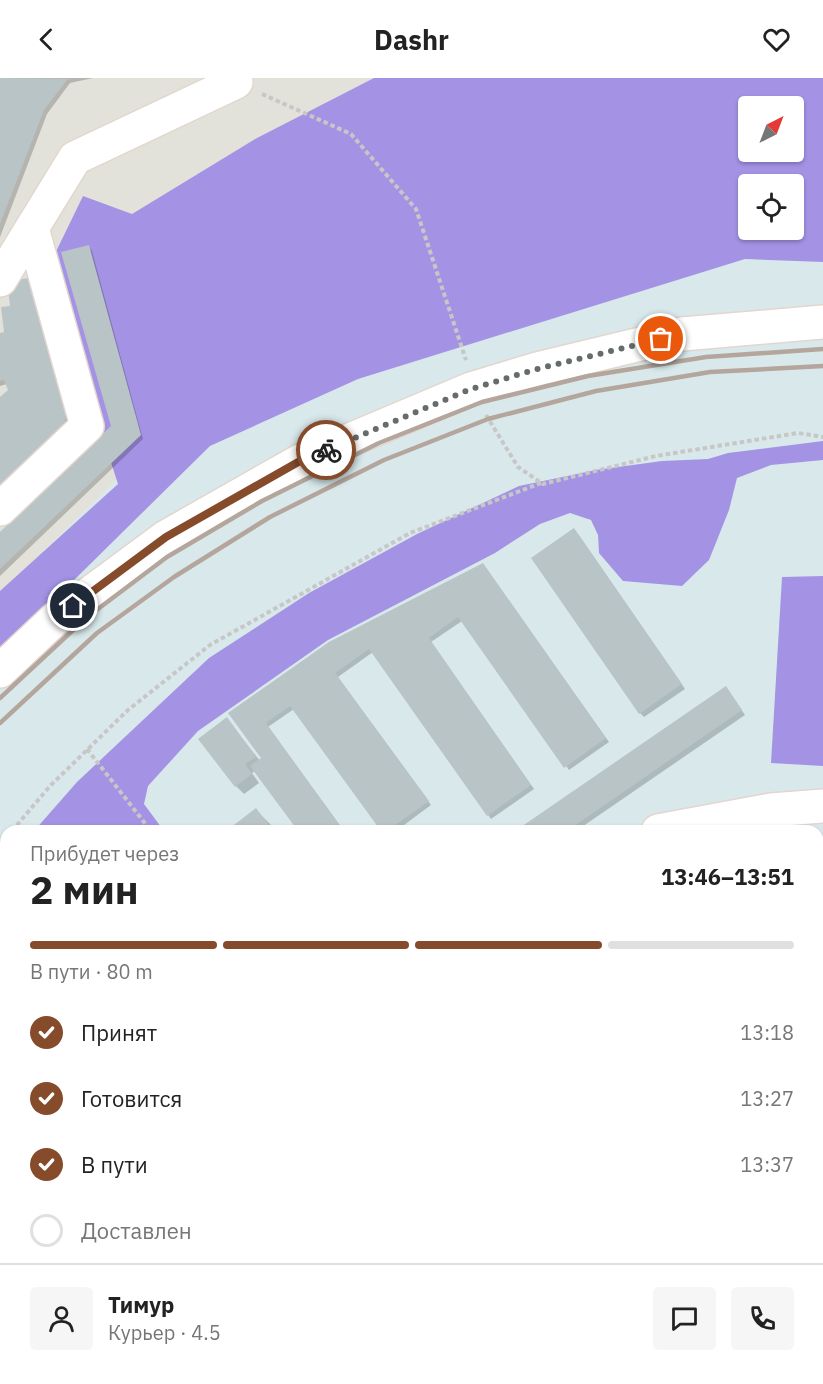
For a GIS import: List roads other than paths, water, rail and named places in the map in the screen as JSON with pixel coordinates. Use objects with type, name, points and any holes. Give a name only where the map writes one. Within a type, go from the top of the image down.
[{"type":"street","points":[[0,280],[75,158],[236,82]]},
{"type":"street","points":[[0,509],[87,426],[32,228]]},
{"type":"street","points":[[0,671],[55,619],[166,537],[300,461],[477,387],[537,369],[682,334],[823,322]]},
{"type":"street","points":[[721,825],[774,820],[823,806]]},
{"type":"railway","points":[[0,698],[86,618],[167,557],[262,501],[379,443],[482,402],[588,376],[706,357],[823,349]]},
{"type":"railway","points":[[0,723],[97,633],[174,577],[270,517],[384,460],[488,419],[596,391],[710,372],[823,366]]}]
